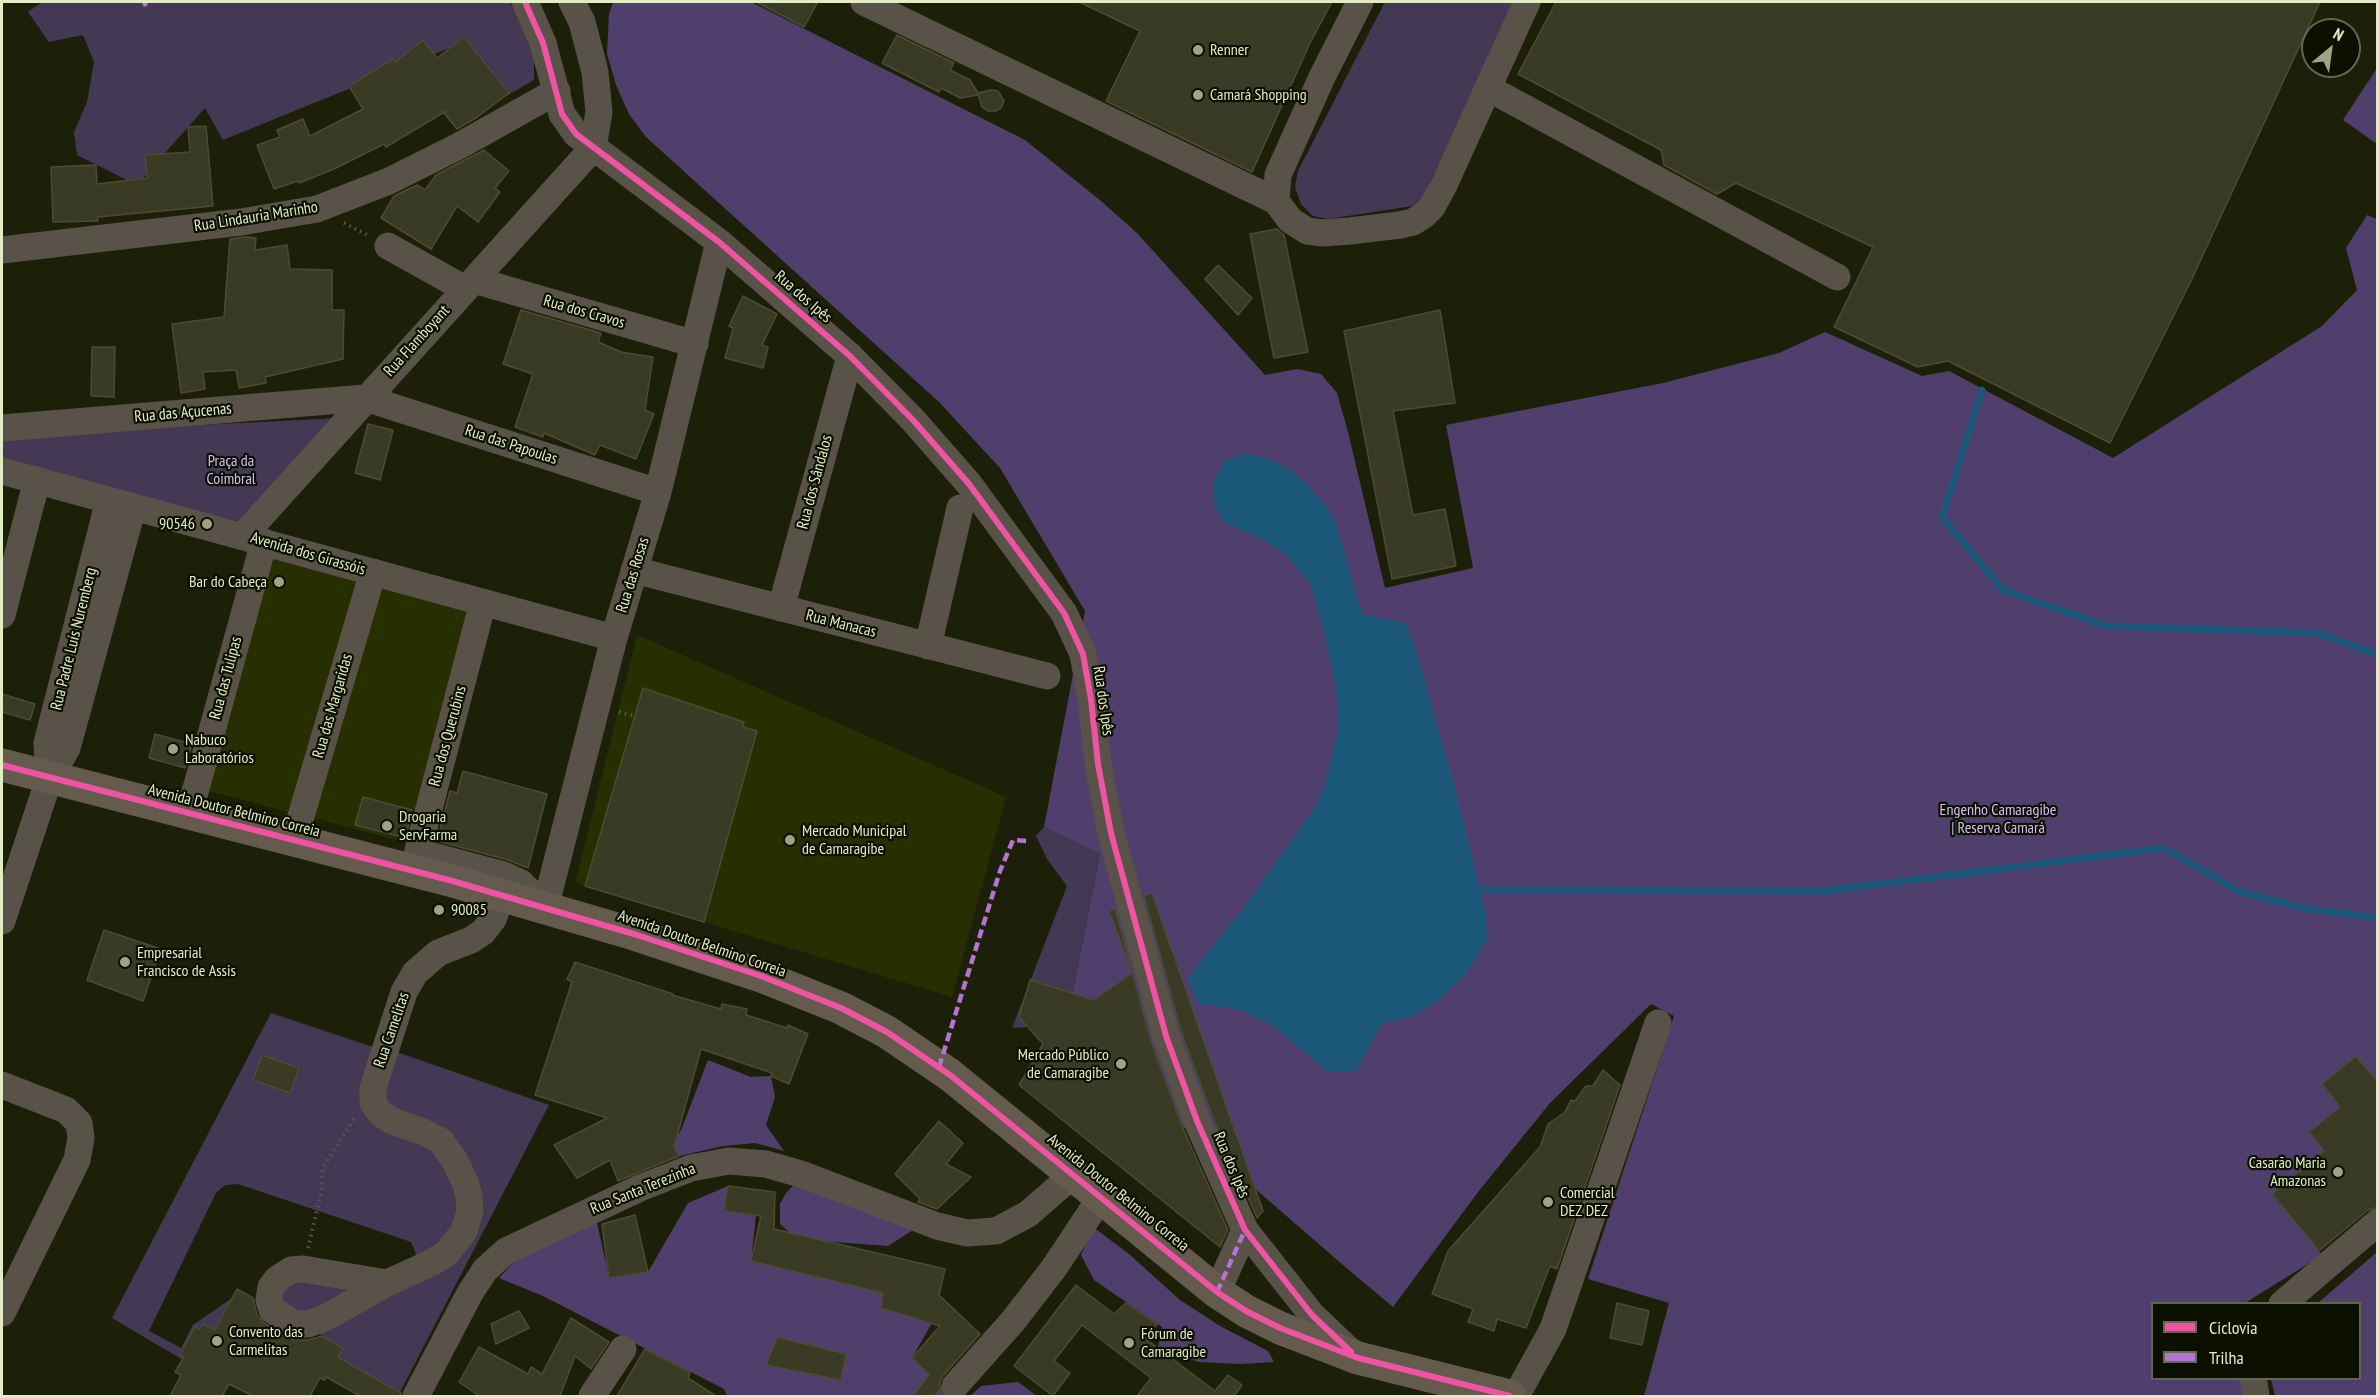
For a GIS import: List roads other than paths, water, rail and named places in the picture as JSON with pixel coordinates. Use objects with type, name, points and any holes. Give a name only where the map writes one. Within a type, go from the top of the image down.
[{"type":"main road","name":"Avenida Doutor Belmino Correia","points":[[2,765],[294,840],[416,861],[502,895],[634,934],[760,976],[850,1013],[887,1032],[950,1075],[1074,1173],[1218,1292],[1246,1311],[1280,1328],[1358,1358],[1467,1391],[1510,1396]]},
{"type":"street","name":"Rua dos Ipês","points":[[525,2],[543,43],[562,114],[576,134],[719,242],[850,356],[952,464],[1064,613],[1083,654],[1091,699],[1098,764],[1111,833],[1166,1036],[1197,1121],[1245,1230],[1312,1315],[1358,1358]]},
{"type":"street","points":[[572,2],[582,22],[595,72],[599,112],[593,148]]},
{"type":"street","points":[[864,2],[1275,201],[1290,220],[1307,231],[1323,233],[1413,222],[1432,207],[1527,2]]},
{"type":"street","points":[[1275,201],[1278,175],[1322,77],[1360,2]]},
{"type":"street","points":[[1488,88],[1837,277]]},
{"type":"street","name":"Rua Lindauria Marinho","points":[[2,249],[241,222],[317,209],[389,181],[557,92]]},
{"type":"street","name":"Rua Flamboyant","points":[[254,539],[365,398],[593,148]]},
{"type":"street","name":"Rua das Rosas","points":[[540,906],[657,492],[719,242]]},
{"type":"street","name":"Rua dos Cravos","points":[[388,246],[469,285],[695,344]]},
{"type":"street","name":"Rua dos Sândalos","points":[[781,608],[850,356]]},
{"type":"street","name":"Rua das Açucenas","points":[[2,428],[365,398]]},
{"type":"street","name":"Rua das Papoulas","points":[[365,398],[657,492]]},
{"type":"street","name":"Avenida dos Girassóis","points":[[2,471],[614,638]]},
{"type":"street","points":[[2,615],[37,480]]},
{"type":"street","name":"Rua Padre Luís Nuremberg","points":[[2,921],[50,779],[47,743],[121,504]]},
{"type":"street","points":[[928,646],[960,508]]},
{"type":"street","name":"Rua das Tulipas","points":[[189,813],[254,539]]},
{"type":"street","name":"Rua Manacas","points":[[634,570],[1047,676]]},
{"type":"street","name":"Rua das Margaridas","points":[[294,840],[372,572]]},
{"type":"street","name":"Rua dos Querubins","points":[[416,861],[483,602]]},
{"type":"street","points":[[416,861],[512,879],[521,883],[540,906]]},
{"type":"street","name":"Rua Camelitas","points":[[387,1283],[447,1253],[464,1231],[470,1210],[466,1184],[455,1161],[441,1141],[390,1120],[380,1113],[373,1103],[373,1088],[404,992],[415,973],[438,953],[471,940],[483,932],[493,919],[502,895]]},
{"type":"street","points":[[1516,1396],[1553,1329],[1658,1023]]},
{"type":"street","points":[[2,1085],[66,1110],[79,1123],[81,1138],[77,1160],[2,1313]]},
{"type":"street","name":"Rua Santa Terezinha","points":[[416,1396],[470,1293],[485,1270],[506,1251],[640,1188],[691,1168],[729,1161],[766,1164],[804,1175],[937,1226],[968,1233],[996,1231],[1028,1214],[1074,1173]]},
{"type":"street","points":[[955,1386],[1020,1312],[1054,1268],[1101,1197]]},
{"type":"street","points":[[2284,1302],[2378,1222]]},
{"type":"street","points":[[1218,1292],[1245,1230]]},
{"type":"street","points":[[303,1269],[387,1283],[325,1318],[308,1324],[295,1324],[279,1316],[272,1310],[264,1293],[284,1273],[303,1269]]},
{"type":"street","points":[[592,1396],[623,1349]]},
{"type":"street","points":[[2253,1380],[2256,1396]]},
{"type":"water","points":[[1244,454],[1267,458],[1290,469],[1310,487],[1334,517],[1362,614],[1406,623],[1454,784],[1486,914],[1487,939],[1466,974],[1441,998],[1416,1015],[1381,1024],[1356,1071],[1327,1071],[1276,1028],[1242,1010],[1199,1004],[1188,980],[1197,965],[1245,906],[1315,807],[1325,784],[1337,734],[1338,709],[1335,683],[1311,585],[1286,555],[1264,540],[1225,523],[1213,503],[1213,482],[1225,461]]},
{"type":"waterway","points":[[1982,390],[1942,517],[2003,590],[2106,626],[2317,633],[2378,655]]},
{"type":"waterway","points":[[1480,890],[1825,891],[2164,848],[2240,892],[2308,909],[2374,917],[2378,920]]},
{"type":"place","name":"Renner","points":[[1198,50]]},
{"type":"place","name":"Camará Shopping","points":[[1198,95]]},
{"type":"place","name":"90546","points":[[207,524]]},
{"type":"place","name":"Bar do Cabeça","points":[[279,582]]},
{"type":"place","name":"Nabuco Laboratórios","points":[[173,749]]},
{"type":"place","name":"Drogaria ServFarma","points":[[387,826]]},
{"type":"place","name":"Mercado Municipal de Camaragibe","points":[[790,840]]},
{"type":"place","name":"90085","points":[[439,910]]},
{"type":"place","name":"Empresarial Francisco de Assis","points":[[125,962]]},
{"type":"place","name":"Mercado Público de Camaragibe","points":[[1121,1064]]},
{"type":"place","name":"Casarão Maria Amazonas","points":[[2338,1172]]},
{"type":"place","name":"Comercial DEZ DEZ","points":[[1548,1202]]},
{"type":"place","name":"Convento das Carmelitas","points":[[217,1341]]},
{"type":"place","name":"Fórum de Camaragibe","points":[[1129,1343]]},
{"type":"park label","name":"Praça da Coimbral","points":[[231,470]]},
{"type":"park label","name":"Engenho Camaragibe | Reserva Camará","points":[[1998,819]]}]
